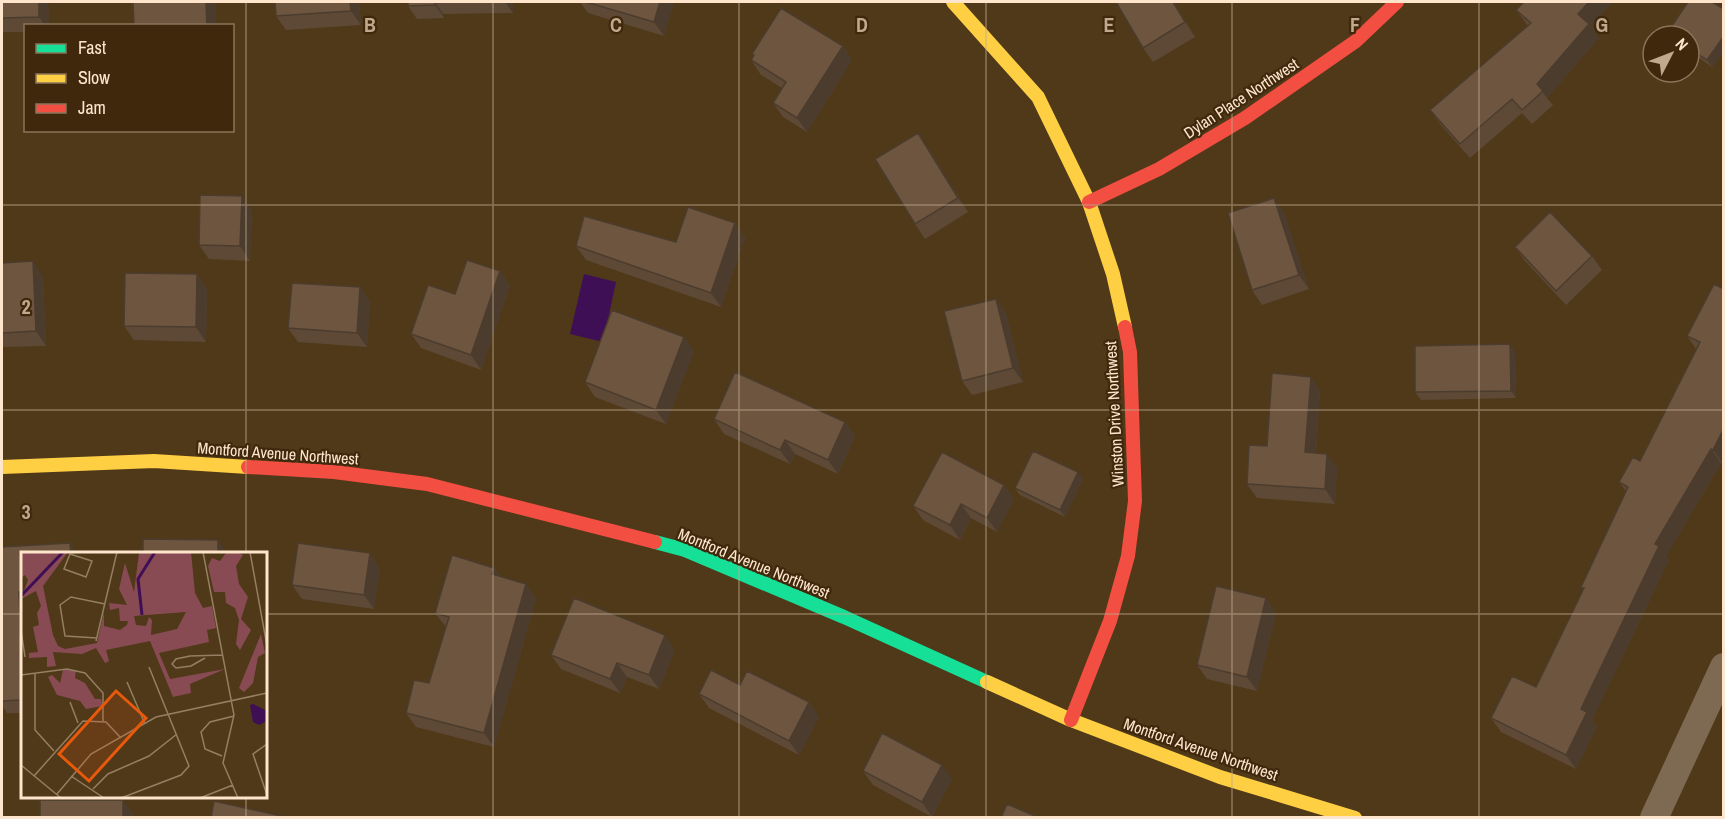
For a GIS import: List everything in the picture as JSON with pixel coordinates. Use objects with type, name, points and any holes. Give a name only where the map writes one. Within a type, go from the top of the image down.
[{"type":"street","name":"Winston Drive Northwest","points":[[953,2],[1038,97],[1089,202],[1113,274],[1130,352],[1135,501],[1128,556],[1110,621],[1071,720]]},
{"type":"street","name":"Dylan Place Northwest","points":[[1089,202],[1159,169],[1245,118],[1356,41],[1397,2]]},
{"type":"street","name":"Montford Avenue Northwest","points":[[2,467],[154,461],[334,472],[427,484],[685,550],[844,617],[1071,720],[1221,777],[1355,818]]},
{"type":"street","points":[[1654,818],[1724,667]]},
{"type":"shaded area","points":[[584,274],[616,282],[603,342],[570,334]]},
{"type":"building","points":[[2,2],[39,2],[39,17],[2,18]]},
{"type":"building","points":[[133,2],[206,2],[207,24],[134,24]]},
{"type":"building","points":[[275,2],[350,2],[351,11],[276,16]]},
{"type":"building","points":[[408,2],[435,2],[435,5],[408,6]]},
{"type":"building","points":[[586,2],[660,2],[654,22]]},
{"type":"building","points":[[1116,2],[1173,2],[1185,22],[1143,48]]},
{"type":"building","points":[[1524,2],[1589,2],[1578,14],[1589,24],[1537,84],[1543,91],[1522,110],[1512,99],[1460,144],[1430,110],[1531,23],[1516,10]]},
{"type":"building","points":[[1688,2],[1712,2],[1724,9],[1724,36],[1707,60],[1701,56],[1701,24],[1673,24]]},
{"type":"building","points":[[781,8],[843,46],[797,118],[773,103],[786,82],[751,60],[754,55],[752,54]]},
{"type":"building","points":[[918,133],[958,198],[915,224],[875,159]]},
{"type":"building","points":[[200,195],[242,196],[240,246],[199,245]]},
{"type":"building","points":[[1274,198],[1299,275],[1252,290],[1228,213]]},
{"type":"building","points":[[688,207],[735,223],[711,293],[576,246],[584,216],[676,242]]},
{"type":"building","points":[[1550,212],[1592,256],[1556,291],[1515,247]]},
{"type":"building","points":[[467,260],[500,271],[471,355],[411,334],[428,285],[455,294]]},
{"type":"building","points":[[33,261],[36,331],[2,333],[2,263]]},
{"type":"building","points":[[125,273],[197,274],[196,327],[124,326]]},
{"type":"building","points":[[292,283],[360,287],[357,333],[288,328]]},
{"type":"building","points":[[1714,284],[1724,289],[1724,428],[1655,544],[1659,546],[1581,709],[1587,712],[1566,755],[1491,718],[1512,676],[1536,687],[1584,588],[1581,587],[1628,487],[1619,482],[1633,457],[1640,461],[1700,342],[1687,336]]},
{"type":"building","points":[[996,299],[1013,368],[962,381],[944,311]]},
{"type":"building","points":[[612,310],[684,337],[656,410],[585,382]]},
{"type":"building","points":[[1510,344],[1511,391],[1415,392],[1415,346]]},
{"type":"building","points":[[735,372],[845,422],[828,460],[785,440],[780,450],[714,419]]},
{"type":"building","points":[[1272,373],[1311,377],[1305,452],[1327,454],[1325,489],[1247,484],[1249,445],[1267,446]]},
{"type":"building","points":[[1033,451],[1078,472],[1060,510],[1015,488]]},
{"type":"building","points":[[942,452],[1004,485],[987,518],[961,504],[950,525],[913,506]]},
{"type":"building","points":[[143,539],[218,540],[218,552],[143,552]]},
{"type":"building","points":[[70,543],[71,552],[21,552],[21,591],[19,592],[21,700],[2,701],[2,547]]},
{"type":"building","points":[[298,543],[370,553],[364,595],[292,585]]},
{"type":"building","points":[[452,555],[494,568],[492,574],[526,584],[484,733],[406,713],[414,680],[429,683],[449,617],[435,613]]},
{"type":"building","points":[[1216,586],[1266,598],[1247,677],[1197,665]]},
{"type":"building","points":[[574,598],[665,635],[649,675],[617,663],[610,679],[551,655]]},
{"type":"building","points":[[711,670],[740,685],[747,671],[809,702],[789,741],[699,694]]},
{"type":"building","points":[[882,733],[942,765],[922,802],[863,771]]},
{"type":"building","points":[[40,800],[123,800],[123,818],[40,818]]},
{"type":"building","points":[[214,801],[290,818],[211,818]]},
{"type":"building","points":[[1007,804],[1040,818],[1001,818]]},
{"type":"traffic: fast","points":[[655,542],[685,550],[844,617],[987,682]]},
{"type":"traffic: slow","points":[[953,2],[1038,97],[1089,202],[1113,274],[1125,327]]},
{"type":"traffic: slow","points":[[2,467],[154,461],[248,467]]},
{"type":"traffic: slow","points":[[987,682],[1071,720],[1220,777],[1355,818]]},
{"type":"traffic: jam","points":[[1089,202],[1159,169],[1245,118],[1356,41],[1397,2]]},
{"type":"traffic: jam","points":[[1071,720],[1110,621],[1128,556],[1135,501],[1130,352],[1125,327]]},
{"type":"traffic: jam","points":[[248,467],[334,472],[427,484],[655,542]]}]
